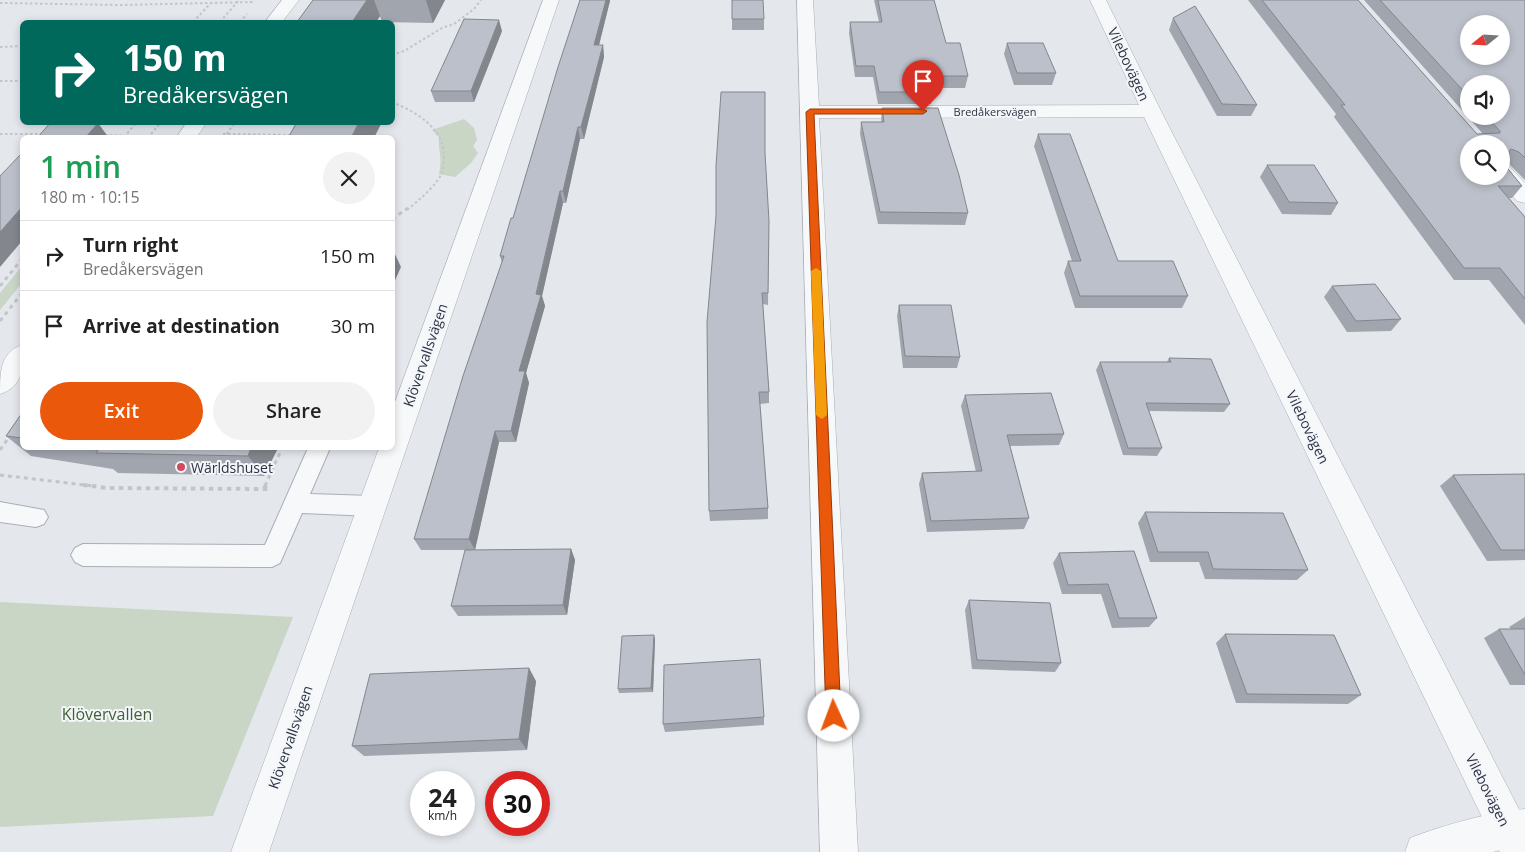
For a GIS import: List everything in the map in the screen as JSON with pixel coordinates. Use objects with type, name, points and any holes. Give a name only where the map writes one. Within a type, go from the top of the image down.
[{"type":"street","points":[[275,20],[290,0]]},
{"type":"street","name":"Klövervallsvägen","points":[[395,441],[551,0]]},
{"type":"street","points":[[805,0],[839,852]]},
{"type":"street","name":"Vilebovägen","points":[[1098,0],[1150,110],[1518,836]]},
{"type":"street","name":"Bredåkersvägen","points":[[810,112],[1150,110]]},
{"type":"street","points":[[1510,179],[1525,196]]},
{"type":"street","points":[[0,384],[20,357]]},
{"type":"street","name":"Klövervallsvägen","points":[[250,852],[392,450]]},
{"type":"street","points":[[1424,852],[1518,836]]},
{"type":"lane","points":[[84,555],[272,556],[318,450]]},
{"type":"lane","points":[[297,497],[372,506]]},
{"type":"lane","points":[[0,512],[36,517]]},
{"type":"path","points":[[146,3],[149,0]]},
{"type":"path","points":[[395,54],[404,51],[442,28],[454,24],[474,9],[481,0]]},
{"type":"path","points":[[222,20],[238,1]]},
{"type":"path","points":[[195,20],[212,2]]},
{"type":"path","points":[[0,4],[121,5],[256,2]]},
{"type":"path","points":[[0,47],[20,46]]},
{"type":"path","points":[[0,81],[20,81]]},
{"type":"path","points":[[395,103],[409,108],[432,128],[443,142],[443,172],[418,201],[395,217]]},
{"type":"path","points":[[127,135],[135,125]]},
{"type":"path","points":[[150,135],[158,125]]},
{"type":"path","points":[[0,134],[50,134]]},
{"type":"path","points":[[0,286],[20,261]]},
{"type":"path","points":[[0,321],[20,296]]},
{"type":"path","points":[[0,450],[11,434]]},
{"type":"path","points":[[264,489],[281,450]]},
{"type":"path","points":[[0,475],[108,488],[264,489],[297,497]]},
{"type":"green space","points":[[464,119],[474,128],[477,140],[473,146],[478,153],[471,163],[455,177],[439,174],[441,163],[439,137],[432,130]]},
{"type":"green space","points":[[20,268],[20,285],[0,310],[0,293]]},
{"type":"green space","name":"Klövervallen","points":[[0,602],[293,617],[213,816],[0,827]]},
{"type":"building","points":[[313,0],[367,0],[353,20],[298,20]]},
{"type":"building","points":[[580,0],[606,0],[594,45],[603,45],[581,127],[578,127],[563,191],[560,191],[536,294],[541,295],[519,371],[525,371],[511,431],[495,431],[469,539],[414,539],[463,376],[504,256],[500,256],[511,218],[513,218]]},
{"type":"building","points":[[732,0],[763,0],[764,19],[732,19]]},
{"type":"building","points":[[878,0],[934,0],[946,43],[960,43],[968,76],[928,76],[933,92],[879,92],[874,66],[856,66],[850,22],[882,22]]},
{"type":"building","points":[[1262,0],[1358,0],[1460,115],[1460,125],[1469,125],[1477,134],[1500,133],[1494,125],[1510,125],[1510,75],[1460,75],[1460,87],[1380,0],[1525,0],[1525,158],[1519,152],[1510,150],[1510,135],[1460,135],[1460,185],[1510,185],[1510,171],[1522,186],[1498,186],[1525,217],[1525,299],[1500,268],[1464,268],[1341,105],[1345,105]]},
{"type":"building","points":[[1195,6],[1257,105],[1222,104],[1173,18]]},
{"type":"building","points":[[464,19],[499,20],[471,91],[431,91]]},
{"type":"building","points":[[1007,43],[1043,43],[1056,73],[1017,73]]},
{"type":"building","points":[[721,92],[765,92],[765,153],[769,221],[768,293],[762,293],[769,392],[759,392],[768,508],[709,511],[707,322],[716,216],[716,166]]},
{"type":"building","points":[[882,108],[938,108],[959,175],[968,213],[880,212],[861,122],[884,122]]},
{"type":"building","points":[[48,125],[96,125],[88,135],[40,135]]},
{"type":"building","points":[[295,125],[358,125],[352,135],[290,135]]},
{"type":"building","points":[[1038,134],[1070,134],[1118,261],[1173,261],[1188,296],[1080,296],[1068,261],[1081,261]]},
{"type":"building","points":[[20,155],[20,209],[0,232],[0,176]]},
{"type":"building","points":[[1267,165],[1314,165],[1338,203],[1289,202]]},
{"type":"building","points":[[1375,284],[1401,319],[1356,321],[1332,286]]},
{"type":"building","points":[[899,305],[951,305],[960,357],[905,356]]},
{"type":"building","points":[[1169,358],[1211,359],[1230,404],[1146,403],[1162,448],[1128,448],[1100,362],[1171,362]]},
{"type":"building","points":[[1051,393],[1064,434],[1007,435],[1029,518],[931,521],[922,473],[982,471],[965,395]]},
{"type":"building","points":[[20,416],[20,438],[6,436]]},
{"type":"building","points":[[98,450],[250,450],[248,456],[96,453]]},
{"type":"building","points":[[1525,474],[1525,550],[1501,550],[1453,475]]},
{"type":"building","points":[[1145,512],[1283,513],[1308,570],[1213,569],[1208,552],[1158,552]]},
{"type":"building","points":[[571,549],[563,605],[451,606],[465,550]]},
{"type":"building","points":[[1134,551],[1157,618],[1119,618],[1108,584],[1068,585],[1059,553]]},
{"type":"building","points":[[969,600],[1050,603],[1061,663],[977,660]]},
{"type":"building","points":[[1499,629],[1525,629],[1525,675]]},
{"type":"building","points":[[1225,634],[1334,635],[1361,695],[1247,694]]},
{"type":"building","points":[[654,635],[651,688],[618,689],[622,636]]},
{"type":"building","points":[[760,659],[764,717],[663,724],[664,665]]},
{"type":"building","points":[[529,668],[519,739],[352,746],[370,674]]},
{"type":"slow traffic","points":[[816,271],[822,415]]},
{"type":"place","name":"Wärldshuset","points":[[181,467]]},
{"type":"route","points":[[834,716],[810,112],[923,111]]}]
